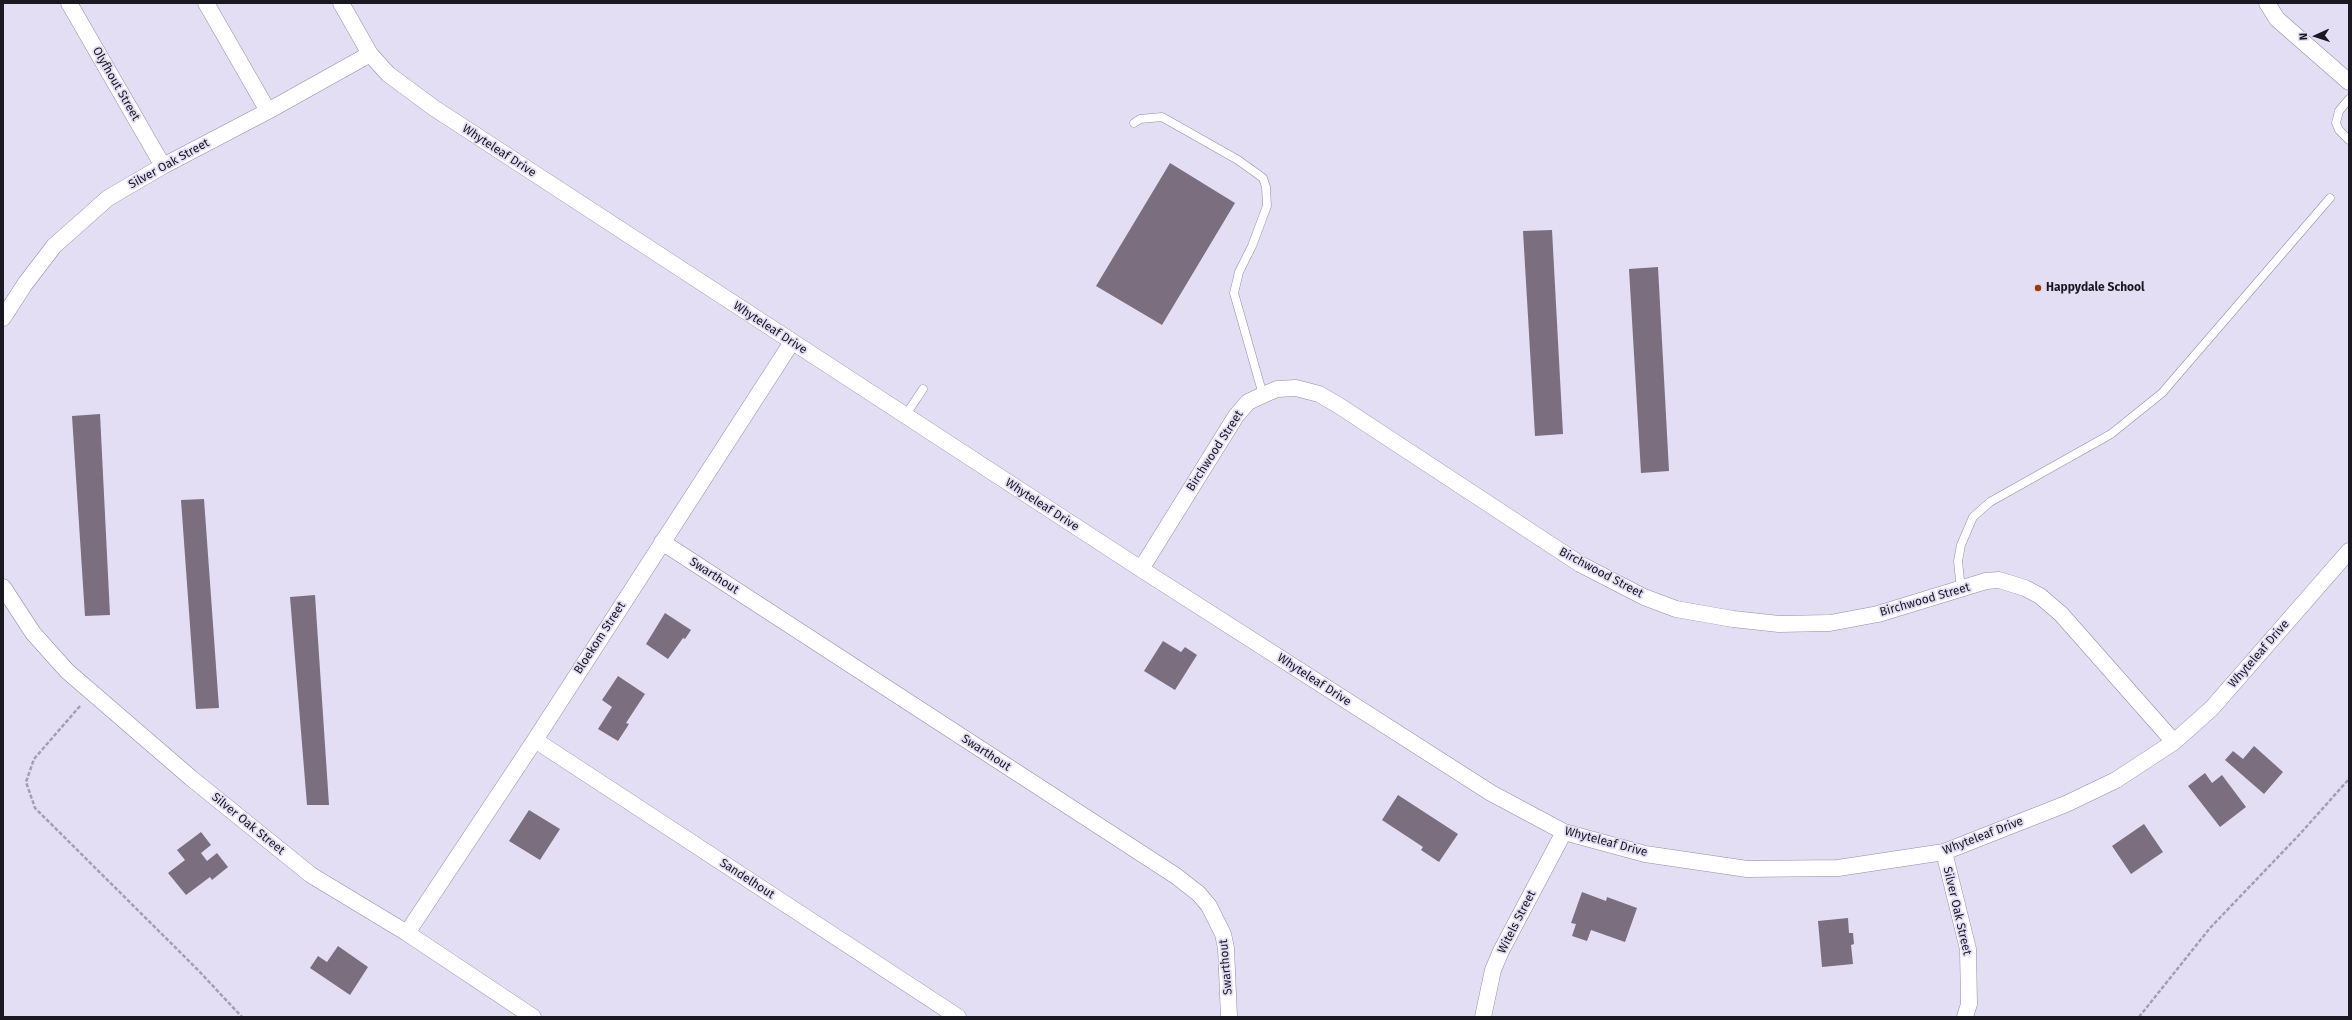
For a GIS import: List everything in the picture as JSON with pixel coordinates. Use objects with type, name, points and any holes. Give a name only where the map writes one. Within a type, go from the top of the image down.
[{"type":"street","name":"Olyfhout Street","points":[[69,3],[163,166]]},
{"type":"street","points":[[206,3],[268,111]]},
{"type":"street","name":"Whyteleaf Drive","points":[[341,3],[370,54],[388,74],[434,108],[1141,569],[1491,793],[1564,832],[1646,854],[1747,869],[1838,868],[1944,852],[2066,804],[2116,780],[2174,742],[2212,708],[2349,551]]},
{"type":"street","points":[[2267,3],[2277,19],[2349,82]]},
{"type":"street","name":"Silver Oak Street","points":[[3,318],[24,284],[54,246],[108,198],[163,166],[268,111],[370,54]]},
{"type":"street","name":"Bloekom Street","points":[[407,933],[535,740],[792,342]]},
{"type":"street","name":"Birchwood Street","points":[[1141,569],[1236,416],[1248,402],[1277,389],[1296,388],[1319,394],[1580,564],[1644,597],[1676,609],[1726,618],[1779,624],[1830,623],[1878,614],[1986,582],[1999,580],[2025,588],[2040,596],[2061,614],[2174,742]]},
{"type":"street","name":"Swarthout","points":[[662,542],[1159,865],[1199,894],[1210,906],[1223,934],[1226,948],[1229,1017]]},
{"type":"street","name":"Silver Oak Street","points":[[3,587],[33,633],[67,671],[191,778],[311,875],[407,933],[533,1017]]},
{"type":"street","name":"Sandelhout","points":[[535,740],[958,1017]]},
{"type":"street","name":"Witels Street","points":[[1484,1017],[1493,970],[1501,951],[1564,832]]},
{"type":"street","name":"Silver Oak Street","points":[[1944,852],[1968,949],[1969,1004],[1965,1017]]},
{"type":"lane","points":[[2349,99],[2339,111],[2336,123],[2339,130],[2349,140]]},
{"type":"lane","points":[[1134,123],[1140,119],[1162,117],[1238,160],[1263,178],[1266,187],[1267,206],[1252,246],[1239,272],[1234,293],[1263,395]]},
{"type":"lane","points":[[1960,590],[1958,561],[1960,545],[1973,517],[1990,502],[2111,434],[2162,393],[2330,198]]},
{"type":"lane","points":[[905,416],[923,389]]},
{"type":"path","points":[[92,692],[34,759],[26,782],[35,808],[197,969],[242,1017]]},
{"type":"path","points":[[2138,1017],[2210,928],[2299,835],[2349,778]]},
{"type":"building","points":[[1170,163],[1235,203],[1162,325],[1096,286]]},
{"type":"building","points":[[1552,230],[1563,434],[1535,436],[1523,231]]},
{"type":"building","points":[[1658,267],[1669,471],[1641,473],[1629,269]]},
{"type":"building","points":[[100,414],[110,615],[85,616],[72,416]]},
{"type":"building","points":[[204,499],[219,708],[196,709],[181,500]]},
{"type":"building","points":[[315,595],[329,805],[307,805],[290,597]]},
{"type":"building","points":[[665,613],[691,630],[685,639],[683,638],[668,659],[646,644]]},
{"type":"building","points":[[1163,641],[1181,652],[1185,647],[1197,655],[1175,690],[1144,671]]},
{"type":"building","points":[[618,676],[645,694],[626,723],[629,724],[618,741],[598,729],[612,707],[602,700]]},
{"type":"building","points":[[2254,746],[2283,772],[2264,794],[2225,760],[2233,751],[2243,759]]},
{"type":"building","points":[[2205,773],[2212,783],[2222,775],[2246,807],[2220,827],[2188,786]]},
{"type":"building","points":[[1398,795],[1458,834],[1439,862],[1421,850],[1423,847],[1382,820]]},
{"type":"building","points":[[529,810],[560,829],[540,860],[509,841]]},
{"type":"building","points":[[2144,824],[2163,852],[2131,874],[2112,846]]},
{"type":"building","points":[[201,832],[211,845],[201,853],[207,861],[217,853],[228,867],[212,880],[210,877],[186,895],[168,873],[185,860],[177,850]]},
{"type":"building","points":[[1582,892],[1606,901],[1607,897],[1637,908],[1625,942],[1591,930],[1587,941],[1572,936],[1576,924],[1571,923]]},
{"type":"building","points":[[1848,918],[1849,933],[1853,933],[1854,944],[1851,945],[1853,964],[1822,967],[1818,921]]},
{"type":"building","points":[[338,946],[368,967],[350,995],[310,968],[318,956],[327,962]]},
{"type":"place","name":"Happydale School","points":[[2038,288]]}]
